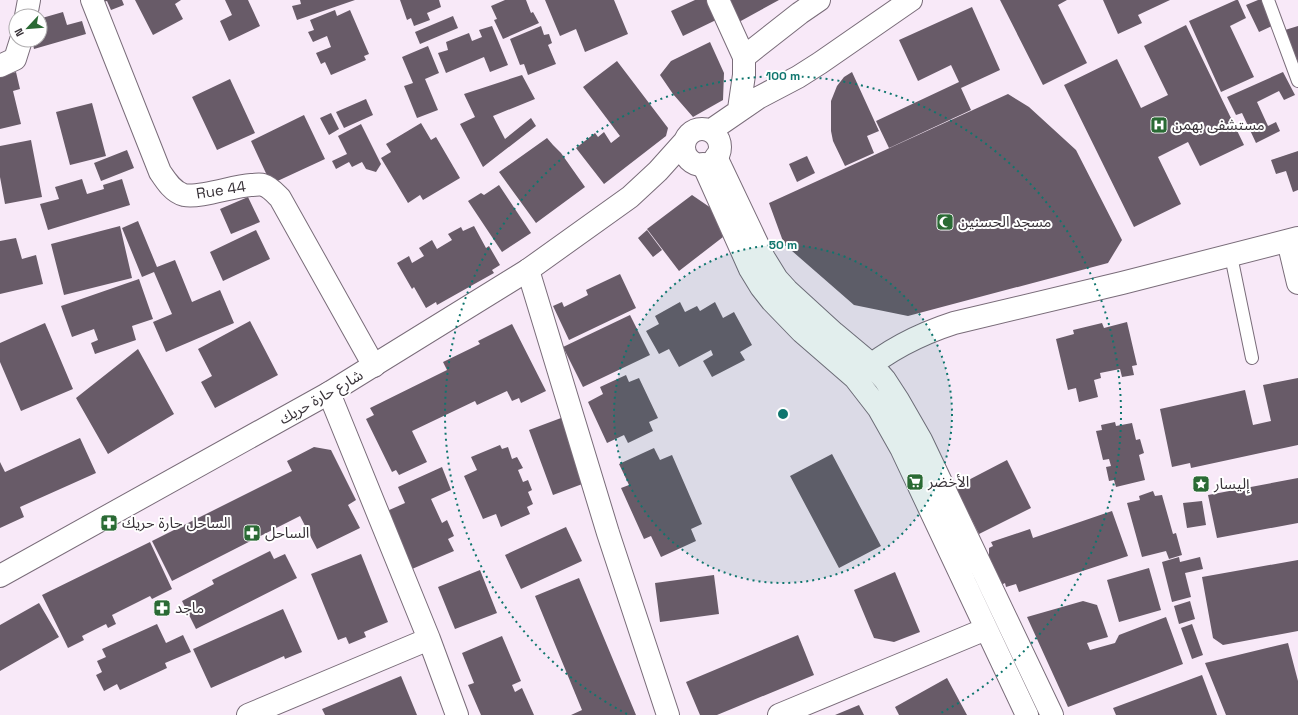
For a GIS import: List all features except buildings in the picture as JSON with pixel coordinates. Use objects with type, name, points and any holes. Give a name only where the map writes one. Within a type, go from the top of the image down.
[{"type":"street","name":"Rue 44","points":[[92,0],[160,172],[168,184],[184,195],[194,195],[255,185],[262,185],[272,190],[280,198],[374,366]]},
{"type":"street","points":[[718,0],[744,57],[744,75],[739,110]]},
{"type":"street","points":[[744,57],[819,0]]},
{"type":"street","points":[[710,131],[758,98],[798,77],[820,63],[911,0]]},
{"type":"street","points":[[0,66],[15,59],[18,48]]},
{"type":"street","points":[[701,128],[710,131],[715,134],[719,142],[719,149],[705,161],[690,160],[684,149],[684,142],[688,136],[701,128]]},
{"type":"street","name":"شارع حارة حريك","points":[[0,576],[329,393],[528,270],[630,197],[658,171],[684,142]]},
{"type":"street","name":"شارع حارة حريك","points":[[630,197],[705,161]]},
{"type":"street","points":[[705,161],[777,279],[804,306],[863,371],[890,386],[921,440],[1052,715]]},
{"type":"street","points":[[863,371],[902,344],[931,330],[954,323],[1293,240],[1298,283]]},
{"type":"street","points":[[528,270],[608,533],[668,715]]},
{"type":"street","points":[[863,371],[879,409],[902,448],[1027,715]]},
{"type":"street","points":[[329,393],[429,639],[457,715]]},
{"type":"street","points":[[779,715],[813,709],[986,629]]},
{"type":"street","points":[[248,715],[429,639]]},
{"type":"lane","points":[[1268,0],[1298,81]]},
{"type":"lane","points":[[1231,256],[1252,358]]},
{"type":"place","name":"مستشفى بهمن","points":[[1159,125]]},
{"type":"place","name":"مسجد الحسنين","points":[[945,222]]},
{"type":"place","name":"الأخضر","points":[[915,482]]},
{"type":"place","name":"إليسار","points":[[1201,484]]},
{"type":"place","name":"الساحل حارة حريك","points":[[109,523]]},
{"type":"place","name":"الساحل","points":[[252,533]]},
{"type":"place","name":"ماجد","points":[[162,608]]}]
